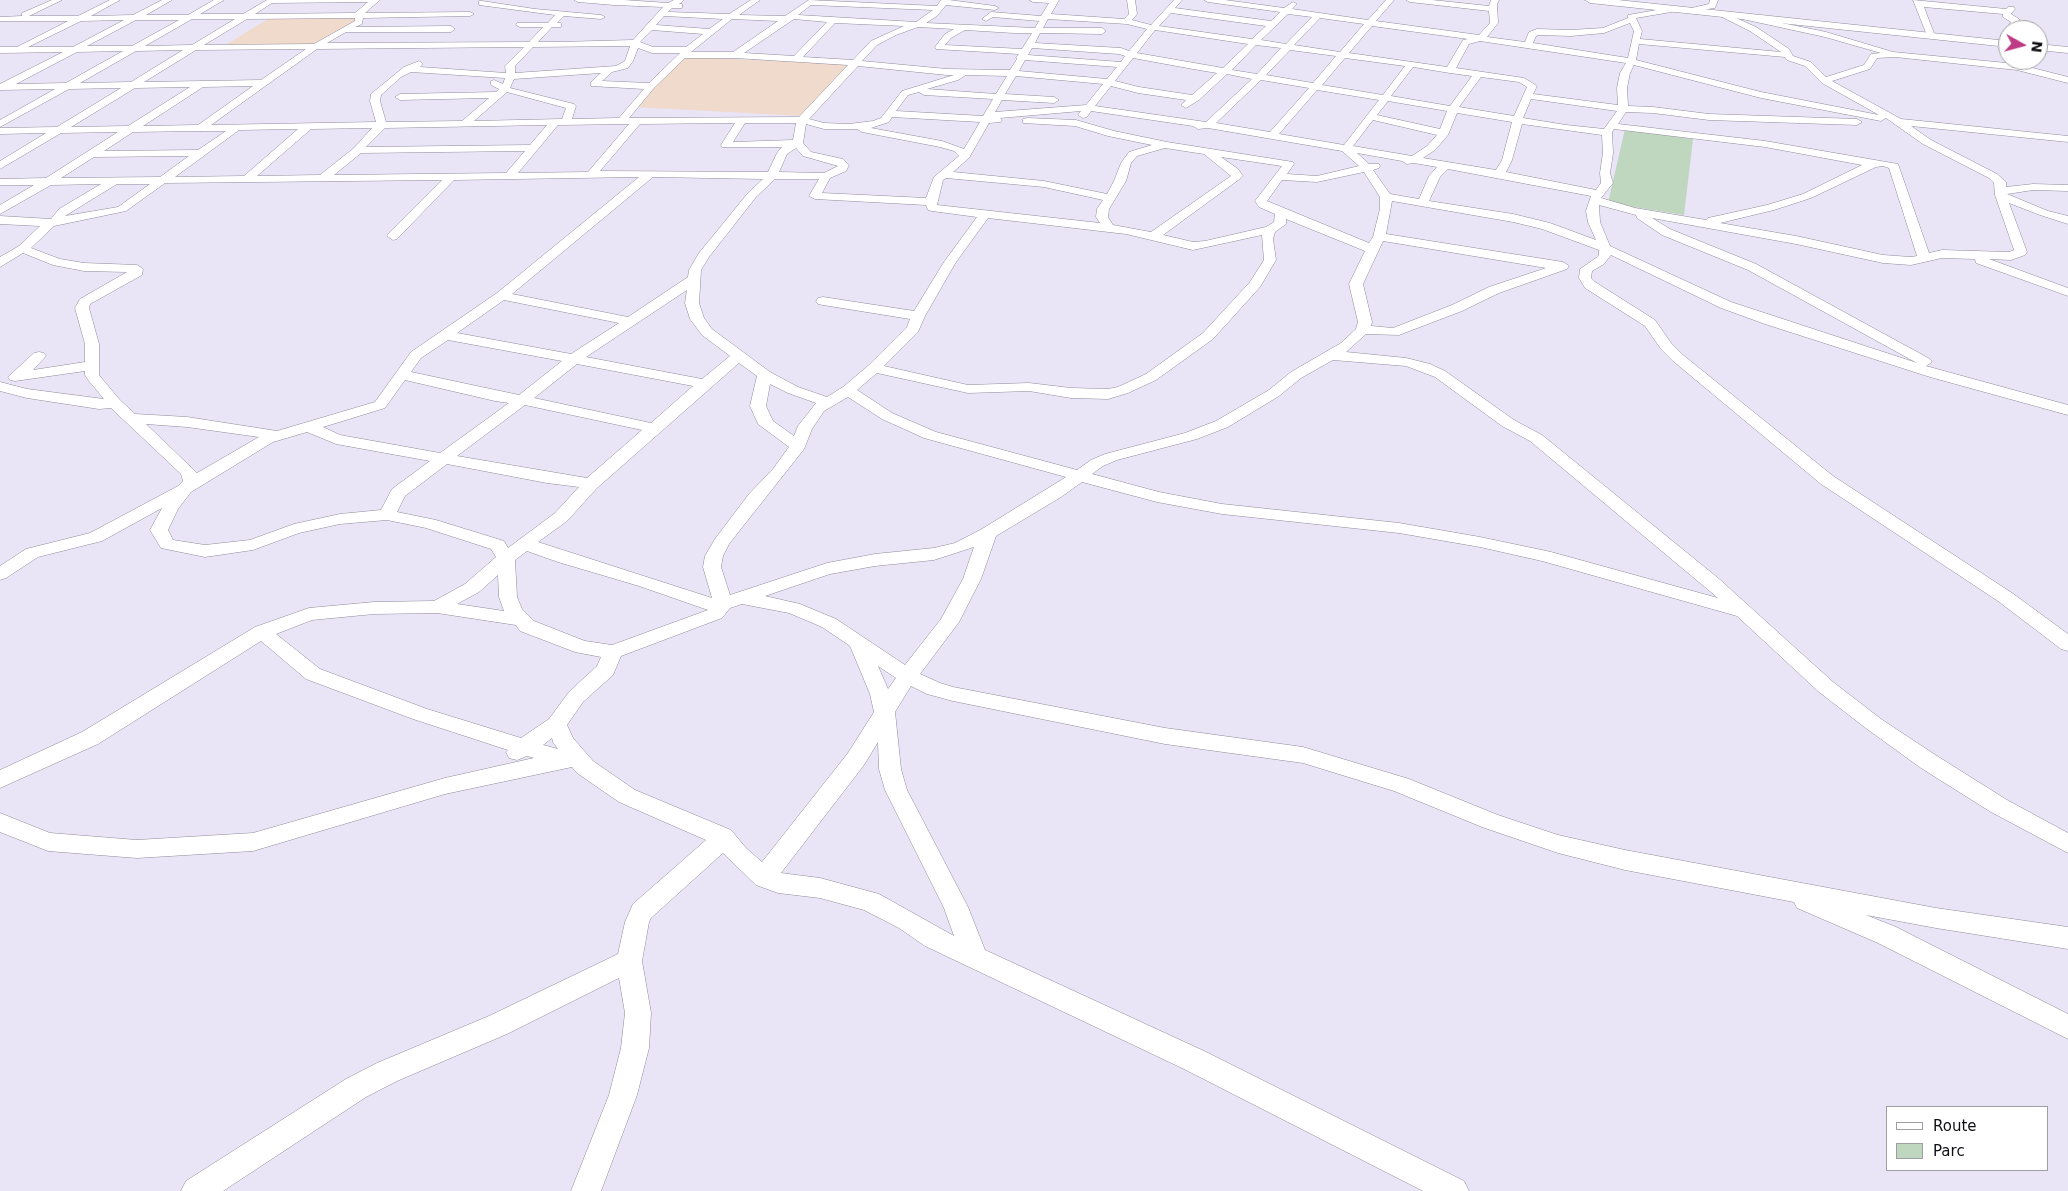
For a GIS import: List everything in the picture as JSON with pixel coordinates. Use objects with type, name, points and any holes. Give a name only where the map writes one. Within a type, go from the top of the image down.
[{"type":"main road","points":[[1590,0],[1998,43]]},
{"type":"main road","points":[[2048,48],[2068,50]]},
{"type":"street","points":[[0,27],[58,0]]},
{"type":"street","points":[[0,58],[116,0]]},
{"type":"street","points":[[1,87],[168,0]]},
{"type":"street","points":[[0,124],[220,0]]},
{"type":"street","points":[[0,166],[271,0],[376,0]]},
{"type":"street","points":[[358,14],[376,0]]},
{"type":"street","points":[[578,0],[688,6]]},
{"type":"street","points":[[574,14],[585,0]]},
{"type":"street","points":[[407,70],[512,76],[609,70],[625,66],[629,61],[636,42],[670,5],[680,0]]},
{"type":"street","points":[[621,122],[651,86],[685,52],[730,17],[756,0]]},
{"type":"street","points":[[871,5],[878,0]]},
{"type":"street","points":[[991,14],[1000,0]]},
{"type":"street","points":[[1033,0],[1054,1],[965,156],[938,179],[931,202],[932,208],[936,210],[1109,228],[1154,236],[1184,245],[1205,245],[1270,230],[1280,224],[1281,212]]},
{"type":"street","points":[[1129,22],[1127,20],[1133,14],[1131,0]]},
{"type":"street","points":[[1076,123],[1125,64],[1130,55],[1178,0]]},
{"type":"street","points":[[1208,0],[1614,57],[1761,94],[1895,120],[2024,136],[2068,139]]},
{"type":"street","points":[[1188,148],[1182,127],[1196,98],[1287,11],[1294,0]]},
{"type":"street","points":[[1272,136],[1390,0]]},
{"type":"street","points":[[1410,0],[1494,5],[1494,23],[1481,38],[1466,42],[1450,70]]},
{"type":"street","points":[[1646,0],[1661,8]]},
{"type":"street","points":[[1687,10],[1712,6],[1714,0]]},
{"type":"street","points":[[304,15],[326,1]]},
{"type":"street","points":[[0,50],[432,45],[511,34],[553,24],[594,25],[617,1]]},
{"type":"street","points":[[736,55],[791,18],[812,1],[871,5],[942,4],[991,14],[1045,18],[1104,19],[1129,22],[1152,29],[1256,41],[1528,82],[1532,86],[1518,119],[1507,160],[1499,174]]},
{"type":"street","points":[[426,59],[432,45],[483,2],[535,11],[601,17]]},
{"type":"street","points":[[1931,36],[1918,2],[2008,12]]},
{"type":"street","points":[[2005,2],[2012,8],[2006,15],[2014,20]]},
{"type":"street","points":[[798,144],[802,120],[874,43],[893,33],[919,24],[942,4]]},
{"type":"street","points":[[409,15],[422,5]]},
{"type":"street","points":[[1528,44],[1532,34],[1537,32],[1571,33],[1604,30],[1631,20],[1631,17],[1636,15],[1674,9]]},
{"type":"street","points":[[1169,10],[1273,24]]},
{"type":"street","points":[[511,34],[535,11]]},
{"type":"street","points":[[464,124],[502,92],[512,76],[510,66],[562,13]]},
{"type":"street","points":[[200,128],[314,46],[358,22],[360,19],[358,14]]},
{"type":"street","points":[[0,18],[470,14]]},
{"type":"street","points":[[662,14],[791,18],[1036,30],[1103,31],[1152,29]]},
{"type":"street","points":[[891,114],[944,109],[987,118],[1076,123],[1112,134],[1207,151],[1297,153],[1346,149],[1499,174],[1595,197],[1634,211],[1796,240],[1883,260],[1911,261],[1942,254],[2011,256],[2021,252],[2001,193],[2000,182],[1993,176],[1927,142],[1895,120],[1826,81],[1808,64],[1790,58],[1786,51],[1753,29],[1723,14]]},
{"type":"street","points":[[1208,125],[1259,77],[1318,15]]},
{"type":"street","points":[[1739,16],[1826,35],[1895,54],[1998,65]]},
{"type":"street","points":[[1103,31],[1104,19]]},
{"type":"street","points":[[795,60],[833,20]]},
{"type":"street","points":[[1297,153],[1261,202],[1263,205],[1376,243],[1586,269],[1600,261],[1605,255],[1605,248],[1594,222],[1592,211],[1595,197],[1607,183],[1604,173],[1608,154],[1609,129],[1623,109],[1622,88],[1625,73],[1631,62],[1638,31],[1631,20]]},
{"type":"street","points":[[861,22],[893,33]]},
{"type":"street","points":[[917,70],[933,59],[939,47],[948,36],[966,26]]},
{"type":"street","points":[[650,28],[713,32]]},
{"type":"street","points":[[344,30],[451,29]]},
{"type":"street","points":[[366,46],[371,30]]},
{"type":"street","points":[[1078,31],[1081,48]]},
{"type":"street","points":[[511,34],[531,44],[636,42],[652,50],[1109,82],[1138,90],[1196,98]]},
{"type":"street","points":[[587,35],[605,43]]},
{"type":"street","points":[[1636,41],[1788,55]]},
{"type":"street","points":[[939,47],[1024,51],[1125,64],[1166,61]]},
{"type":"street","points":[[1024,51],[1081,48],[1121,51],[1130,55],[1566,128],[1609,129],[1765,144],[1873,164],[1894,166],[1924,258]]},
{"type":"street","points":[[1826,81],[1838,75],[1867,67],[1874,56],[1895,54]]},
{"type":"street","points":[[382,125],[375,101],[376,94],[407,70],[426,59],[472,63]]},
{"type":"street","points":[[498,62],[515,62]]},
{"type":"street","points":[[1346,149],[1387,98],[1411,64]]},
{"type":"street","points":[[2048,68],[2060,68]]},
{"type":"street","points":[[609,70],[591,87],[651,86]]},
{"type":"street","points":[[2029,70],[2068,80]]},
{"type":"street","points":[[848,127],[875,124],[885,120],[891,114],[902,95],[956,78],[963,73]]},
{"type":"street","points":[[1281,177],[1317,180],[1366,167],[1413,160],[1431,148],[1444,133],[1453,109],[1478,74]]},
{"type":"street","points":[[477,75],[502,92]]},
{"type":"street","points":[[1,87],[260,83]]},
{"type":"street","points":[[0,210],[201,84]]},
{"type":"street","points":[[910,91],[956,94],[998,100],[1071,101],[1182,127],[1208,125],[1272,136],[1297,153]]},
{"type":"street","points":[[400,97],[502,92],[574,104],[566,123]]},
{"type":"street","points":[[944,109],[956,94]]},
{"type":"street","points":[[1528,96],[1623,109],[1653,110],[1727,118],[1895,120]]},
{"type":"street","points":[[998,100],[1018,112]]},
{"type":"street","points":[[987,118],[1018,112],[1090,106]]},
{"type":"street","points":[[1372,117],[1444,133]]},
{"type":"street","points":[[0,131],[802,120],[824,126],[848,127],[942,144],[958,149],[965,156]]},
{"type":"street","points":[[741,121],[726,145],[798,144],[807,154],[839,161],[844,165],[842,169],[826,176],[808,192]]},
{"type":"street","points":[[592,174],[636,122]]},
{"type":"street","points":[[509,176],[555,123]]},
{"type":"street","points":[[323,178],[358,150],[367,138],[382,125]]},
{"type":"street","points":[[247,179],[307,126]]},
{"type":"street","points":[[0,220],[53,222],[118,211],[236,128]]},
{"type":"street","points":[[1112,134],[1128,147],[1133,154]]},
{"type":"street","points":[[798,144],[787,148],[782,153],[776,176],[752,195],[704,256],[695,270],[692,303],[697,319],[707,332],[765,375],[793,390],[828,402]]},
{"type":"street","points":[[1109,228],[1102,217],[1103,209],[1120,181],[1126,163],[1133,154],[1167,145]]},
{"type":"street","points":[[358,150],[533,148]]},
{"type":"street","points":[[1382,155],[1431,148]]},
{"type":"street","points":[[526,544],[709,604],[732,601],[827,569],[875,560],[934,554],[961,547],[988,534],[1097,463],[1111,457],[1191,436],[1222,424],[1243,410],[1274,394],[1296,375],[1346,346],[1363,330],[1365,322],[1356,294],[1356,284],[1376,243],[1386,209],[1386,197],[1366,167],[1346,149]]},
{"type":"street","points":[[1154,236],[1236,176],[1234,171],[1207,151]]},
{"type":"street","points":[[92,154],[201,153]]},
{"type":"street","points":[[1704,223],[1770,208],[1807,196],[1873,164]]},
{"type":"street","points":[[1423,202],[1435,176],[1445,166]]},
{"type":"street","points":[[94,181],[113,168]]},
{"type":"street","points":[[0,182],[592,174],[826,176]]},
{"type":"street","points":[[0,574],[32,554],[96,537],[189,486],[256,444],[275,436],[380,405],[416,355],[502,296],[650,174]]},
{"type":"street","points":[[942,174],[1044,184],[1110,198]]},
{"type":"street","points":[[776,176],[808,192],[931,202]]},
{"type":"street","points":[[393,236],[451,177]]},
{"type":"street","points":[[0,263],[18,251],[74,204],[114,181]]},
{"type":"street","points":[[2001,193],[2033,187],[2066,189]]},
{"type":"street","points":[[2001,193],[2044,213],[2068,220]]},
{"type":"street","points":[[1386,197],[1531,222],[1605,248],[1726,305],[1806,333],[1955,379],[2068,410]]},
{"type":"street","points":[[1634,211],[1666,232],[1738,260],[1803,293],[1955,379]]},
{"type":"street","points":[[732,601],[712,567],[714,556],[721,543],[798,446],[804,429],[813,416],[828,402],[848,390],[874,368],[904,339],[912,329],[950,262],[984,215]]},
{"type":"street","points":[[874,368],[968,389],[1028,387],[1071,393],[1108,394],[1123,390],[1151,377],[1212,332],[1254,284],[1270,260],[1267,238],[1270,230]]},
{"type":"street","points":[[0,252],[18,251],[70,266],[137,269],[137,272],[85,302],[82,308],[92,344],[92,374],[96,382],[130,418],[189,472],[189,486],[170,508],[159,530],[167,544],[205,551],[253,545],[294,529],[340,519],[386,515],[430,524],[498,545],[506,558],[508,597],[514,612],[527,626],[582,647],[613,652],[715,614],[732,601],[793,608],[829,623],[908,676],[934,688],[986,701],[1166,736],[1303,755],[1401,785],[1490,821],[1558,844],[1625,860],[1936,918],[2068,938]]},
{"type":"street","points":[[1966,255],[2068,292]]},
{"type":"street","points":[[1363,330],[1394,332],[1457,308],[1494,290],[1563,266]]},
{"type":"street","points":[[1586,269],[1585,278],[1590,285],[1650,323],[1666,346],[1678,358],[1802,461],[1827,480],[2005,598],[2068,644]]},
{"type":"street","points":[[386,515],[398,493],[446,459],[574,359],[694,279]]},
{"type":"street","points":[[502,296],[630,321]]},
{"type":"street","points":[[823,301],[918,316]]},
{"type":"street","points":[[446,335],[704,384]]},
{"type":"street","points":[[437,607],[472,588],[506,558],[561,517],[591,484],[653,428],[740,355]]},
{"type":"street","points":[[1329,355],[1406,362],[1425,367],[1440,374],[1508,423],[1536,438],[1712,582],[1826,687],[1874,724],[1983,796],[2068,844]]},
{"type":"street","points":[[0,386],[19,374],[39,356]]},
{"type":"street","points":[[19,374],[58,360]]},
{"type":"street","points":[[19,374],[93,365]]},
{"type":"street","points":[[403,375],[653,428]]},
{"type":"street","points":[[765,375],[758,406],[766,424],[798,446]]},
{"type":"street","points":[[0,386],[26,393],[99,404],[115,403]]},
{"type":"street","points":[[848,390],[887,416],[930,435],[1078,477],[1157,497],[1222,508],[1399,528],[1480,542],[1545,556],[1744,612]]},
{"type":"street","points":[[130,418],[187,422],[275,436]]},
{"type":"street","points":[[309,427],[336,439],[547,478],[591,484]]},
{"type":"street","points":[[764,878],[856,759],[908,676],[949,622],[972,578],[988,534]]},
{"type":"street","points":[[0,780],[90,738],[262,632],[309,614],[374,608],[437,607],[521,620]]},
{"type":"street","points":[[262,632],[313,674],[420,714],[576,764],[627,796],[723,837],[738,855],[764,878],[778,883],[820,888],[870,901],[908,921],[934,938],[1194,1060],[1454,1191]]},
{"type":"street","points":[[858,643],[880,694],[885,714],[890,770],[896,790],[956,907],[975,957]]},
{"type":"street","points":[[489,774],[556,724],[576,697],[606,670],[613,652]]},
{"type":"street","points":[[556,724],[576,764]]},
{"type":"street","points":[[0,822],[48,842],[137,849],[253,842],[489,774],[576,764]]},
{"type":"street","points":[[586,1191],[623,1096],[635,1048],[638,1013],[629,961],[642,911],[706,856],[723,837]]},
{"type":"street","points":[[1774,888],[1887,935],[2068,1027]]},
{"type":"street","points":[[196,1191],[356,1088],[387,1072],[498,1025],[629,961]]},
{"type":"shaded area","points":[[364,16],[311,45],[224,46],[271,17]]},
{"type":"shaded area","points":[[681,57],[848,64],[803,116],[634,107]]},
{"type":"green space","points":[[1625,129],[1693,139],[1684,215],[1608,203]]}]
